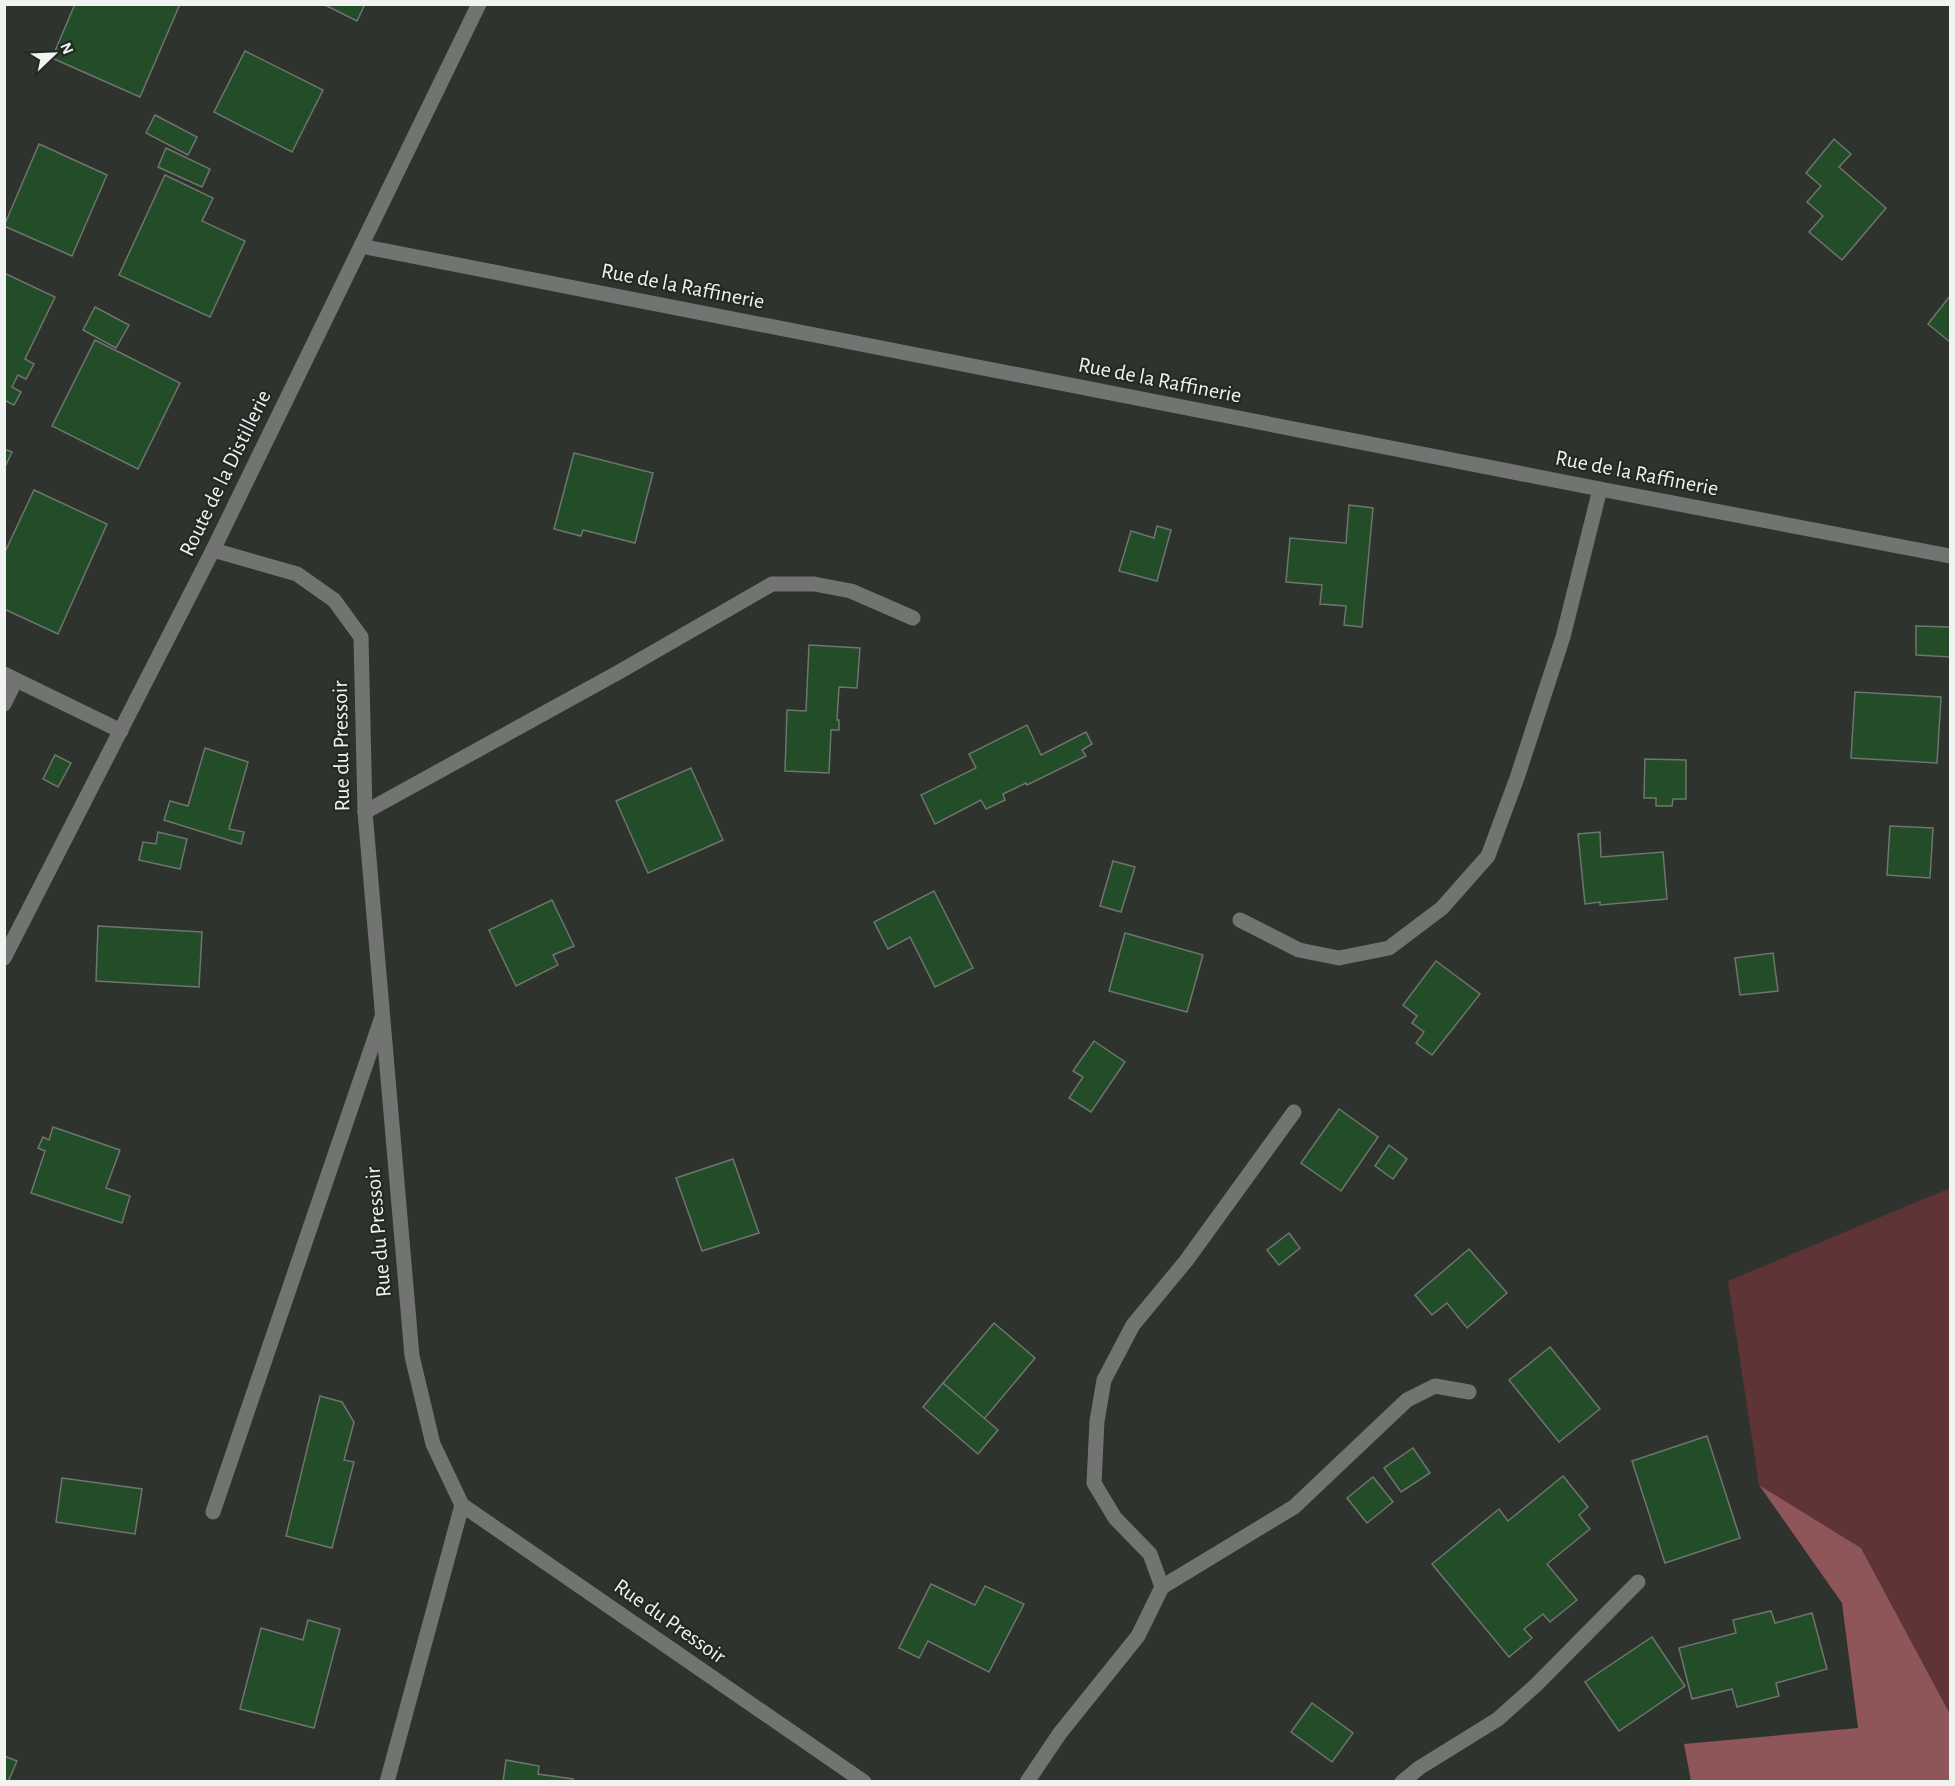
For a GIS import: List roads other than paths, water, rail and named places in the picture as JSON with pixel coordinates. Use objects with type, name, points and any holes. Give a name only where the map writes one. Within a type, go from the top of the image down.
[{"type":"street","name":"Route de la Distillerie","points":[[4,958],[213,550],[479,4]]},
{"type":"street","name":"Rue de la Raffinerie","points":[[361,246],[1950,556]]},
{"type":"street","points":[[1240,920],[1299,950],[1339,958],[1389,948],[1442,908],[1488,856],[1517,777],[1563,637],[1600,489]]},
{"type":"street","name":"Rue du Pressoir","points":[[213,550],[297,574],[334,600],[361,637],[365,812],[412,1356],[433,1444],[462,1505],[864,1782]]},
{"type":"street","points":[[365,812],[619,672],[772,584],[814,584],[851,591],[913,618]]},
{"type":"street","points":[[4,704],[10,677],[120,731]]},
{"type":"street","points":[[213,1512],[382,1017]]},
{"type":"street","points":[[1162,1587],[1150,1554],[1115,1518],[1094,1483],[1097,1421],[1104,1380],[1133,1325],[1186,1261],[1294,1112]]},
{"type":"street","points":[[1027,1782],[1060,1733],[1138,1635],[1162,1587],[1294,1507],[1407,1401],[1435,1386],[1469,1392]]},
{"type":"street","points":[[387,1782],[462,1505]]},
{"type":"street","points":[[1402,1782],[1419,1768],[1498,1719],[1536,1685],[1638,1582]]}]
